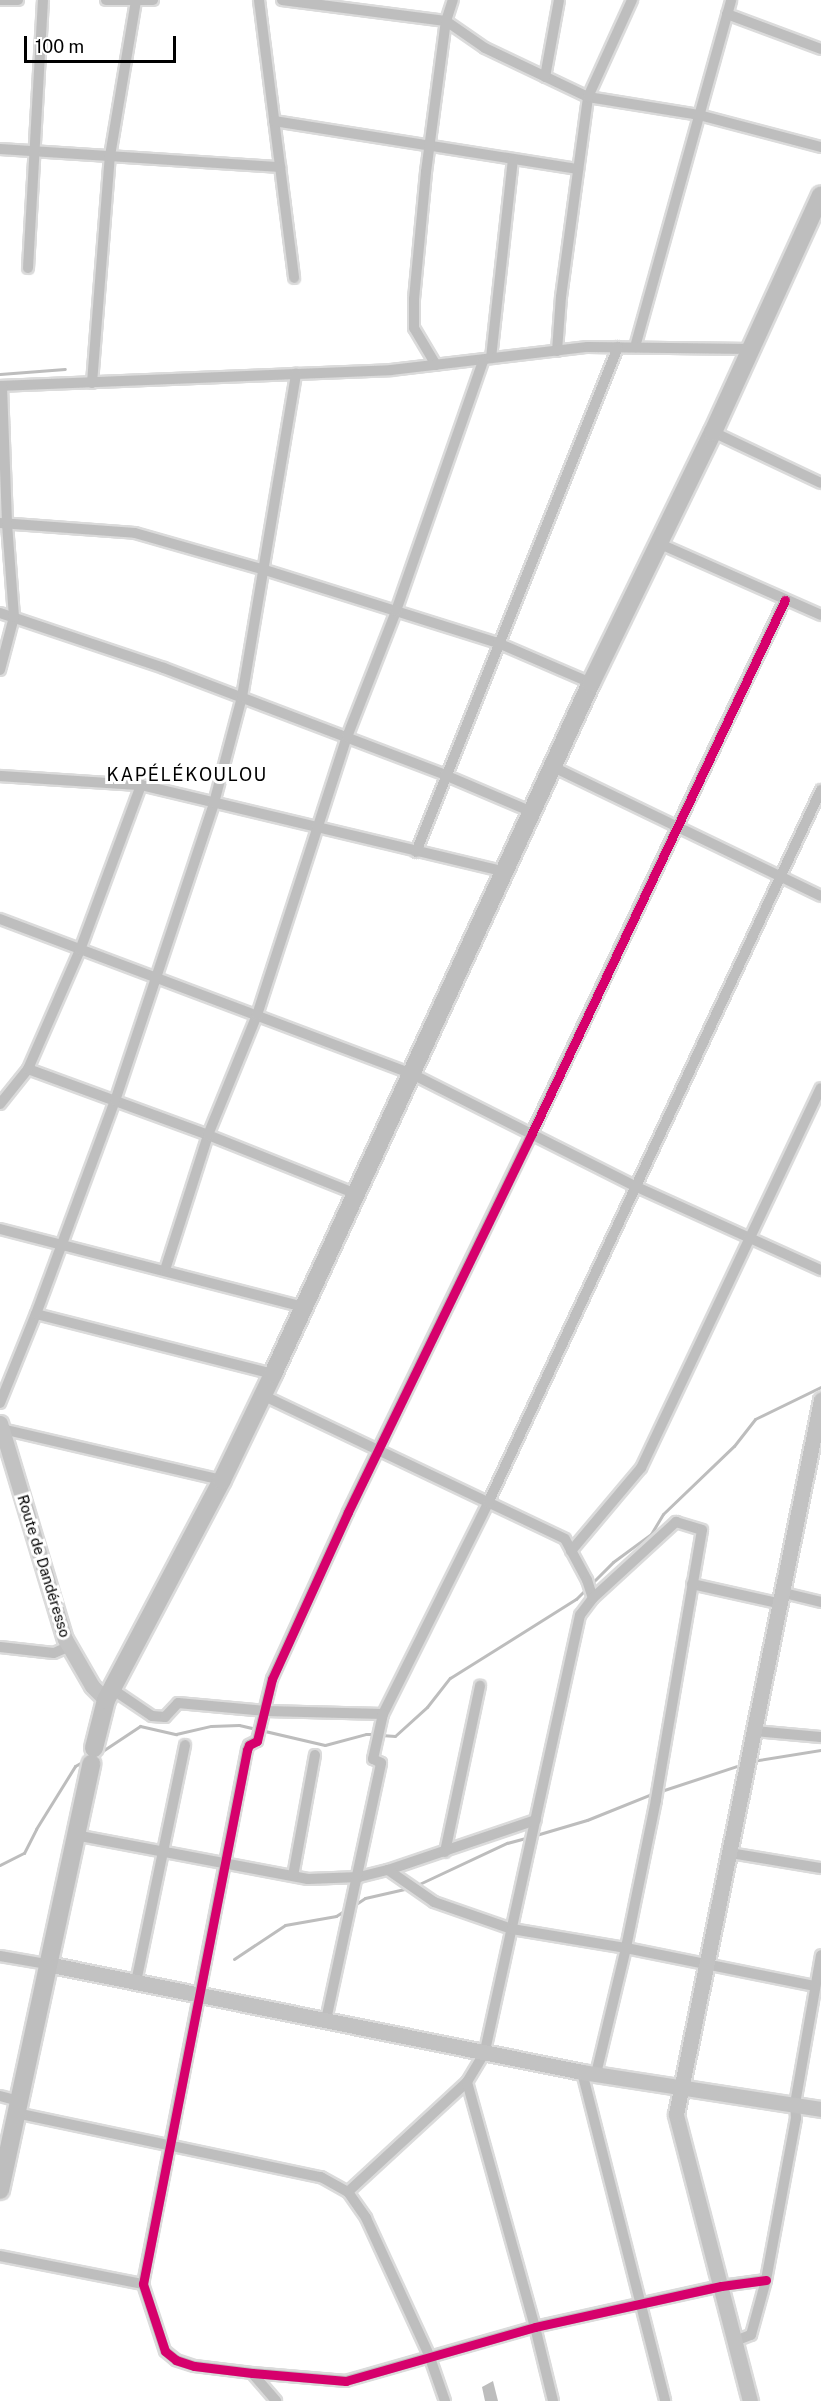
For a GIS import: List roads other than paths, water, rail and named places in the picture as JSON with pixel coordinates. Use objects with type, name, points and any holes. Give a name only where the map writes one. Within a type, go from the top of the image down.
[{"type":"highway","points":[[0,2190],[75,1835],[109,1694],[222,1480],[273,1374],[591,683],[713,432],[819,205]]},
{"type":"street","points":[[0,0],[18,0]]},
{"type":"street","points":[[28,268],[43,0]]},
{"type":"street","points":[[106,0],[153,0]]},
{"type":"street","points":[[92,383],[110,156],[136,0]]},
{"type":"street","points":[[259,0],[294,278]]},
{"type":"street","points":[[282,0],[340,4],[446,21],[485,48],[588,97],[699,115],[821,147]]},
{"type":"street","points":[[436,365],[414,328],[414,299],[446,21],[453,0]]},
{"type":"street","points":[[545,77],[559,0]]},
{"type":"street","points":[[557,351],[561,297],[588,97],[632,0]]},
{"type":"street","points":[[635,347],[731,0]]},
{"type":"street","points":[[727,14],[821,49]]},
{"type":"street","points":[[274,121],[578,169]]},
{"type":"street","points":[[0,149],[280,167]]},
{"type":"street","points":[[165,1270],[208,1135],[257,1015],[319,830],[347,737],[396,611],[487,360],[513,160]]},
{"type":"street","points":[[416,852],[618,346]]},
{"type":"street","points":[[0,670],[14,617],[3,523],[1,386],[391,370],[618,346],[750,349]]},
{"type":"street","points":[[0,1403],[36,1314],[115,1101],[214,803],[242,697],[266,570],[296,373]]},
{"type":"street","points":[[713,432],[821,483]]},
{"type":"street","points":[[3,523],[135,533],[266,570],[498,644],[591,683]]},
{"type":"street","points":[[658,543],[821,615]]},
{"type":"street","points":[[766,2280],[721,2286],[641,2306],[535,2327],[346,2380],[194,2366],[170,2355],[165,2351],[143,2284],[247,1750],[249,1745],[258,1741],[272,1679],[378,1450],[532,1133],[785,600]]},
{"type":"street","points":[[0,613],[242,697],[446,775],[532,812]]},
{"type":"street","points":[[553,767],[678,825],[821,896]]},
{"type":"street","points":[[0,776],[141,785],[319,830],[505,872]]},
{"type":"street","points":[[0,1104],[28,1069],[80,950],[141,785]]},
{"type":"street","points":[[326,2020],[359,1877],[381,1763],[374,1759],[383,1714],[488,1503],[560,1346],[638,1187],[821,789]]},
{"type":"street","points":[[0,919],[412,1074],[638,1187],[821,1270]]},
{"type":"street","points":[[28,1069],[208,1135],[356,1194]]},
{"type":"street","points":[[571,1551],[641,1468],[821,1088]]},
{"type":"street","points":[[0,1229],[303,1307]]},
{"type":"street","points":[[36,1314],[273,1374]]},
{"type":"street","points":[[262,1395],[565,1539],[587,1580],[592,1595]]},
{"type":"street","points":[[750,2401],[676,2114],[708,1965],[779,1597],[821,1400]]},
{"type":"street","points":[[1,1426],[222,1480]]},
{"type":"street","name":"Route de Dandéresso","points":[[1,1426],[3,1448],[70,1646],[92,1686],[109,1694]]},
{"type":"street","points":[[348,2192],[467,2082],[485,2052],[580,1615],[592,1595],[676,1522],[702,1530],[656,1800],[626,1948],[589,2073],[641,2306],[665,2401]]},
{"type":"street","points":[[692,1584],[821,1602]]},
{"type":"street","points":[[0,1647],[54,1653],[70,1646]]},
{"type":"street","points":[[445,1852],[480,1686]]},
{"type":"street","points":[[109,1694],[152,1716],[165,1717],[178,1703],[266,1711],[383,1714]]},
{"type":"street","points":[[754,1731],[821,1737]]},
{"type":"street","points":[[136,1982],[185,1745]]},
{"type":"street","points":[[293,1876],[315,1755]]},
{"type":"street","points":[[75,1835],[308,1879],[359,1877],[388,1870],[536,1820]]},
{"type":"street","points":[[730,1852],[821,1868]]},
{"type":"street","points":[[388,1870],[434,1902],[512,1929],[626,1948],[815,1986]]},
{"type":"street","points":[[735,2341],[751,2335],[766,2280],[796,2118],[795,2104],[821,1955]]},
{"type":"street","points":[[0,1956],[589,2073],[821,2109]]},
{"type":"street","points":[[467,2082],[535,2327],[553,2401]]},
{"type":"street","points":[[0,2096],[17,2107],[170,2145],[321,2177],[348,2192],[366,2218],[429,2355],[445,2401]]},
{"type":"street","points":[[0,2256],[143,2284]]},
{"type":"street","points":[[252,2373],[276,2401]]},
{"type":"waterway","points":[[0,374],[65,369]]},
{"type":"waterway","points":[[591,1584],[613,1562],[651,1534],[663,1514],[734,1446],[755,1419],[821,1387]]},
{"type":"waterway","points":[[381,1735],[395,1736],[427,1707],[450,1678],[576,1599],[587,1588]]},
{"type":"waterway","points":[[101,1752],[140,1726],[176,1734],[211,1726],[239,1725],[325,1745],[366,1734],[375,1734]]},
{"type":"waterway","points":[[752,1761],[821,1750]]},
{"type":"waterway","points":[[0,1865],[24,1853],[75,1766],[84,1761]]},
{"type":"waterway","points":[[661,1791],[743,1764]]},
{"type":"waterway","points":[[536,1835],[587,1820],[654,1793]]},
{"type":"waterway","points":[[415,1886],[507,1843],[530,1837]]},
{"type":"waterway","points":[[353,1906],[365,1898],[409,1888]]},
{"type":"waterway","points":[[234,1959],[285,1925],[336,1916],[347,1909]]},
{"type":"district","name":"KAPÉLÉKOULOU","points":[[187,775]]}]
